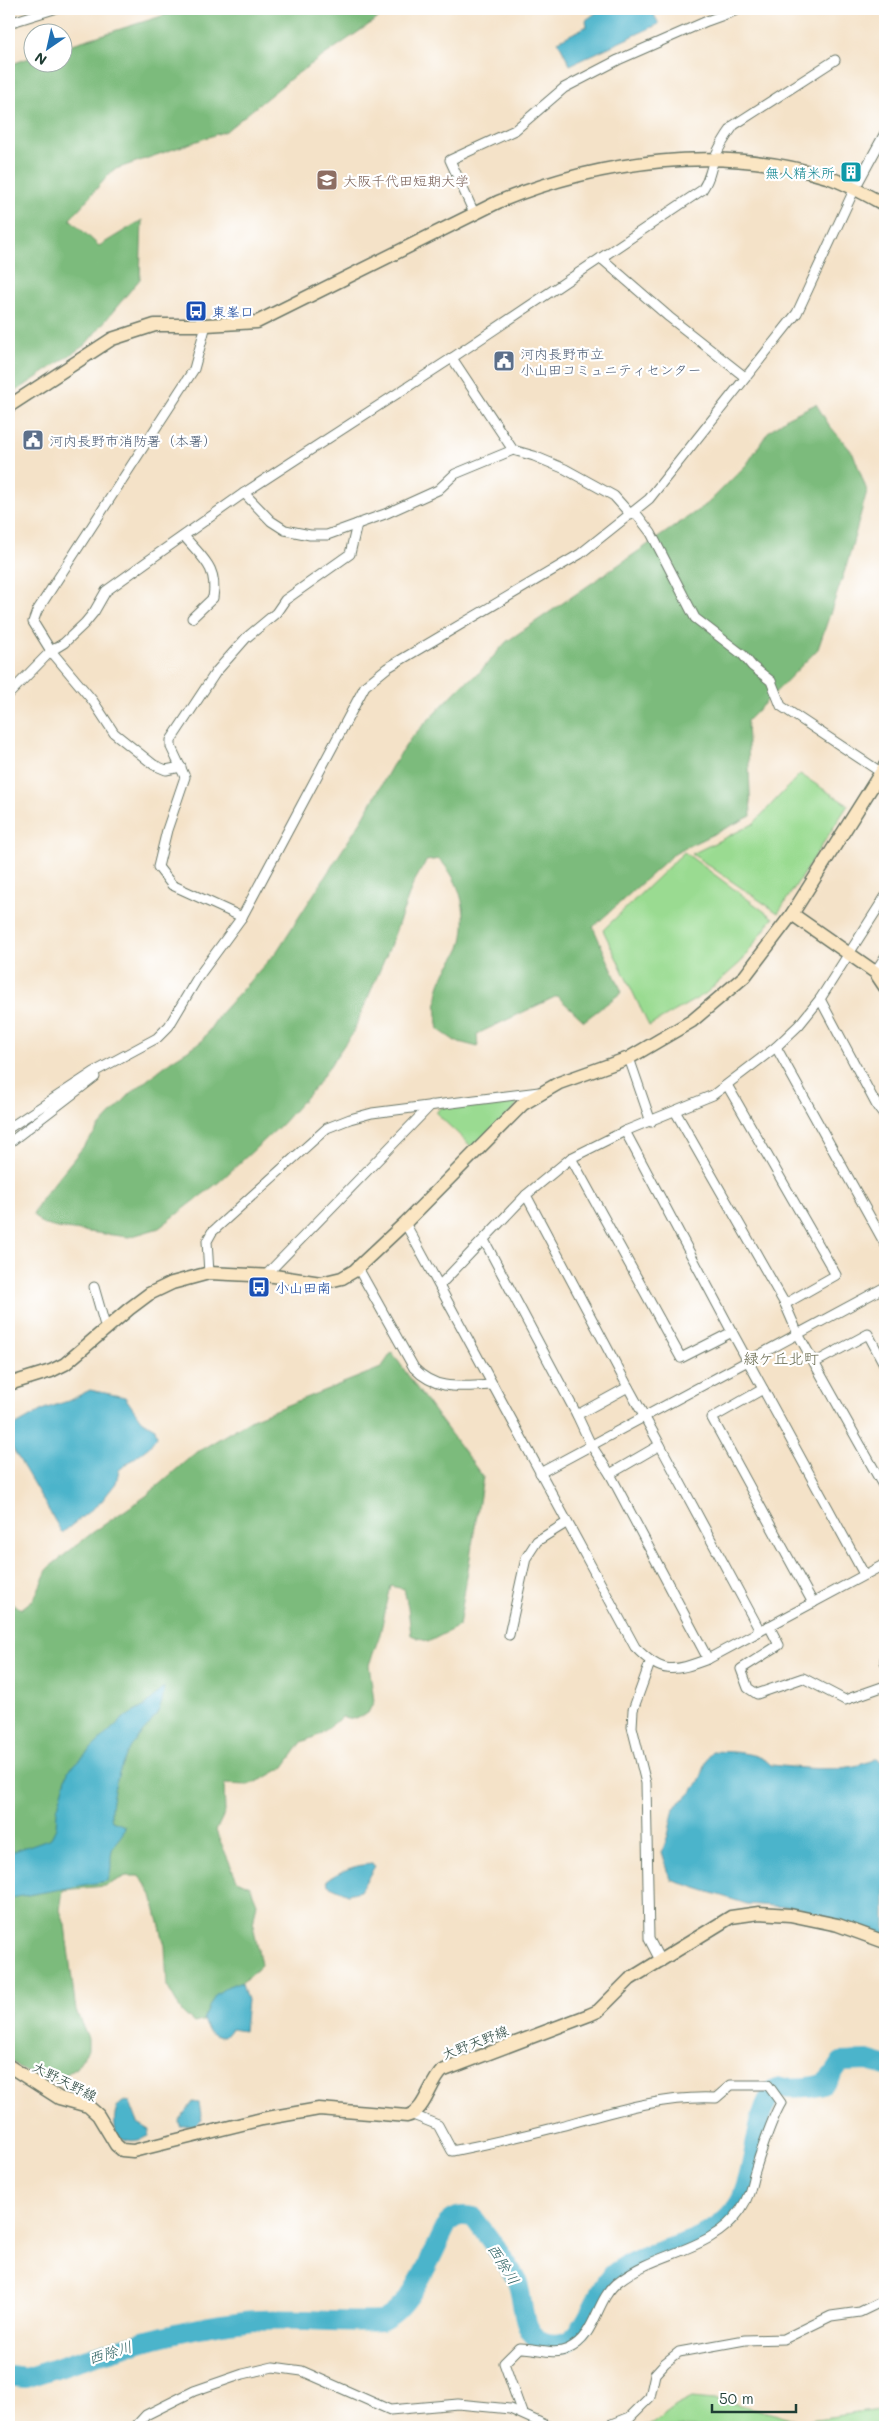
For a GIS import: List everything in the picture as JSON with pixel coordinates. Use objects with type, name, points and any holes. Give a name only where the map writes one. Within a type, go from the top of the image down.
[{"type":"street","points":[[9,23],[54,9]]},
{"type":"street","points":[[474,214],[450,160],[515,130],[564,88],[690,28],[740,9]]},
{"type":"street","points":[[9,694],[51,651],[64,643],[85,623],[106,591],[244,493],[452,358],[702,190],[711,177],[714,160],[725,137],[734,125],[834,60]]},
{"type":"street","points":[[9,1128],[103,1067],[156,1038],[169,1026],[198,977],[242,917],[365,686],[387,668],[580,554],[649,499],[797,312],[854,188],[885,133]]},
{"type":"street","points":[[9,406],[112,339],[155,325],[257,322],[474,214],[531,188],[575,175],[666,161],[714,160],[763,163],[828,178],[854,188],[885,205]]},
{"type":"street","points":[[601,258],[669,317],[745,377]]},
{"type":"street","points":[[181,767],[166,770],[154,766],[114,733],[93,700],[51,651],[33,622],[37,611],[194,369],[206,325]]},
{"type":"street","points":[[452,358],[514,450]]},
{"type":"street","points":[[9,1384],[51,1372],[65,1364],[149,1294],[172,1283],[209,1272],[266,1275],[321,1283],[342,1278],[358,1268],[405,1224],[523,1104],[559,1083],[629,1058],[692,1021],[745,976],[792,914],[884,771],[781,706],[771,681],[752,666],[743,655],[695,618],[651,532],[614,496],[565,469],[514,450],[455,474],[438,490],[328,535],[310,535],[286,530],[271,521],[244,493]]},
{"type":"street","points":[[242,917],[172,884],[158,867],[167,830],[186,777],[171,740],[216,672],[246,638],[276,613],[285,600],[350,554],[357,524]]},
{"type":"street","points":[[184,536],[212,570],[216,580],[214,598],[192,618]]},
{"type":"street","points":[[440,1285],[526,1195],[570,1158],[625,1131],[651,1122],[713,1095],[776,1047],[799,1025],[820,999],[885,897]]},
{"type":"street","points":[[792,914],[850,952],[875,972],[885,987]]},
{"type":"street","points":[[875,972],[885,957]]},
{"type":"street","points":[[820,999],[885,1118]]},
{"type":"street","points":[[776,1047],[885,1244]]},
{"type":"street","points":[[629,1058],[651,1122]]},
{"type":"street","points":[[9,1143],[93,1080],[103,1067]]},
{"type":"street","points":[[727,1085],[836,1275],[785,1304]]},
{"type":"street","points":[[209,1272],[207,1241],[216,1228],[328,1128],[372,1113],[430,1105],[476,1102],[543,1091]]},
{"type":"street","points":[[266,1275],[430,1105]]},
{"type":"street","points":[[675,1111],[785,1304],[798,1334],[816,1362],[885,1489]]},
{"type":"street","points":[[625,1131],[864,1574]]},
{"type":"street","points":[[570,1158],[681,1358],[732,1332]]},
{"type":"street","points":[[526,1195],[760,1632]]},
{"type":"street","points":[[405,1224],[440,1285],[566,1523],[635,1647],[650,1663],[680,1670],[708,1659],[885,1564]]},
{"type":"street","points":[[484,1240],[591,1445],[610,1474],[708,1659]]},
{"type":"street","points":[[358,1268],[414,1368],[423,1377],[432,1383],[446,1386],[492,1385]]},
{"type":"street","points":[[540,1473],[885,1287]]},
{"type":"street","points":[[94,1288],[106,1329]]},
{"type":"street","points":[[816,1362],[868,1334],[885,1366]]},
{"type":"street","points":[[577,1415],[628,1387]]},
{"type":"street","points":[[763,1389],[712,1418],[812,1603]]},
{"type":"street","points":[[610,1474],[660,1445]]},
{"type":"street","points":[[509,1635],[526,1558],[537,1541],[566,1523]]},
{"type":"street","points":[[769,1626],[779,1645],[741,1669],[748,1688],[757,1694],[803,1678],[845,1700],[885,1686]]},
{"type":"street","points":[[650,1663],[633,1710],[632,1727],[646,1783],[649,1938],[660,1962]]},
{"type":"street","name":"大野天野線","points":[[9,2066],[59,2098],[88,2106],[98,2115],[116,2145],[122,2150],[133,2151],[262,2119],[319,2109],[412,2115],[422,2106],[434,2080],[442,2071],[590,2015],[598,2010],[630,1979],[660,1962],[706,1930],[731,1917],[759,1913],[790,1915],[838,1925],[885,1942]]},
{"type":"street","points":[[412,2115],[438,2125],[452,2151],[515,2138],[627,2108],[700,2097],[716,2098],[731,2085],[768,2085],[781,2103],[754,2174],[751,2191],[740,2211],[718,2234],[697,2245],[650,2263],[619,2281],[606,2294],[588,2332],[581,2340],[567,2349],[549,2352],[519,2348],[508,2358],[504,2363],[522,2413]]},
{"type":"street","points":[[605,2427],[630,2417],[650,2397],[656,2374],[665,2363],[679,2352],[745,2340],[784,2339],[831,2316],[860,2312],[885,2300]]},
{"type":"street","points":[[135,2427],[146,2415],[194,2391],[243,2374],[273,2368],[302,2371],[390,2410],[458,2404],[510,2409],[550,2427]]},
{"type":"green space","points":[[184,9],[395,9],[380,17],[294,76],[226,131],[113,170],[70,219],[99,246],[142,220],[140,279],[85,345],[9,396],[9,65],[22,60],[22,72],[72,72],[72,44]]},
{"type":"green space","points":[[816,404],[829,425],[853,453],[867,491],[847,564],[818,649],[747,721],[751,816],[676,852],[593,927],[622,992],[584,1021],[557,996],[477,1034],[478,1047],[455,1041],[439,1030],[436,1004],[440,983],[460,948],[463,936],[464,912],[458,889],[447,868],[439,859],[426,861],[413,884],[389,949],[353,1032],[316,1086],[281,1125],[219,1182],[159,1228],[129,1237],[57,1228],[42,1224],[33,1215],[42,1198],[101,1125],[131,1093],[172,1060],[201,1042],[220,1014],[277,951],[363,818],[392,766],[411,738],[462,685],[479,673],[506,642],[707,504],[747,464],[768,432],[788,417]]},
{"type":"green space","points":[[800,774],[848,805],[778,913],[692,854],[753,824]]},
{"type":"green space","points":[[684,852],[773,918],[741,962],[705,994],[649,1026],[603,930]]},
{"type":"green space","points":[[511,1098],[518,1104],[474,1149],[436,1113],[440,1108]]},
{"type":"green space","points":[[392,1352],[483,1477],[459,1626],[428,1642],[411,1635],[404,1589],[391,1586],[380,1634],[369,1665],[374,1701],[368,1713],[356,1719],[342,1717],[319,1735],[302,1742],[284,1767],[263,1779],[248,1785],[224,1784],[225,1812],[216,1831],[237,1880],[250,1886],[257,1903],[253,1924],[261,1965],[244,1981],[216,1995],[206,2020],[194,2023],[182,2012],[167,1986],[165,1946],[152,1895],[140,1876],[126,1876],[105,1886],[63,1890],[60,1910],[65,1925],[76,2011],[88,2039],[88,2050],[76,2068],[57,2080],[34,2078],[9,2059],[9,1602],[21,1609],[34,1599],[48,1568],[92,1533],[146,1496],[194,1454],[252,1419],[381,1368]]},
{"type":"green space","points":[[692,2398],[725,2401],[802,2421],[885,2409],[885,2427],[636,2427],[652,2424],[676,2406]]},
{"type":"water","points":[[601,9],[651,9],[659,24],[570,65],[558,41],[587,26],[586,20]]},
{"type":"water","points":[[90,1390],[125,1397],[141,1420],[155,1428],[157,1436],[149,1447],[119,1470],[116,1483],[101,1502],[62,1533],[9,1442],[9,1429],[44,1409],[68,1401]]},
{"type":"water","points":[[164,1687],[161,1706],[153,1720],[131,1747],[123,1762],[116,1783],[111,1804],[112,1821],[125,1826],[125,1829],[112,1850],[110,1873],[107,1881],[9,1897],[9,1853],[51,1838],[56,1828],[57,1810],[68,1771],[122,1719],[145,1706]]},
{"type":"water","points":[[712,1751],[743,1753],[759,1757],[771,1765],[825,1769],[853,1766],[877,1758],[885,1765],[885,1937],[799,1908],[747,1904],[671,1880],[662,1852],[674,1808],[697,1785],[707,1758]]},
{"type":"water","points":[[372,1864],[375,1866],[360,1891],[348,1894],[328,1885],[327,1880],[343,1871]]},
{"type":"water","points":[[233,1983],[242,1983],[247,2000],[244,2031],[231,2029],[224,2037],[216,2036],[208,2030],[203,2019],[215,1995]]},
{"type":"water","points":[[125,2101],[130,2102],[138,2123],[150,2130],[149,2136],[132,2141],[116,2135],[116,2111],[121,2103]]},
{"type":"water","points":[[193,2102],[199,2103],[202,2120],[196,2126],[180,2126],[179,2121]]},
{"type":"waterway","name":"西除川","points":[[9,2376],[25,2378],[161,2336],[217,2325],[262,2320],[381,2321],[403,2304],[412,2292],[421,2278],[448,2223],[454,2218],[463,2216],[473,2217],[512,2271],[519,2287],[526,2323],[530,2331],[535,2337],[544,2342],[558,2344],[569,2340],[578,2332],[605,2283],[613,2274],[627,2264],[643,2257],[710,2232],[735,2209],[747,2181],[762,2114],[767,2101],[774,2091],[783,2088],[811,2087],[824,2083],[841,2062],[868,2061],[885,2066]]},
{"type":"place","name":"無人精米所","points":[[851,172]]},
{"type":"place","name":"大阪千代田短期大学","points":[[327,180]]},
{"type":"place","name":"東峯口","points":[[196,311]]},
{"type":"place","name":"河内長野市立 小山田コミュニティセンター","points":[[504,361]]},
{"type":"place","name":"河内長野市消防署（本署）","points":[[33,440]]},
{"type":"place","name":"小山田南","points":[[259,1287]]},
{"type":"district","name":"緑ケ丘北町","points":[[781,1358]]}]
